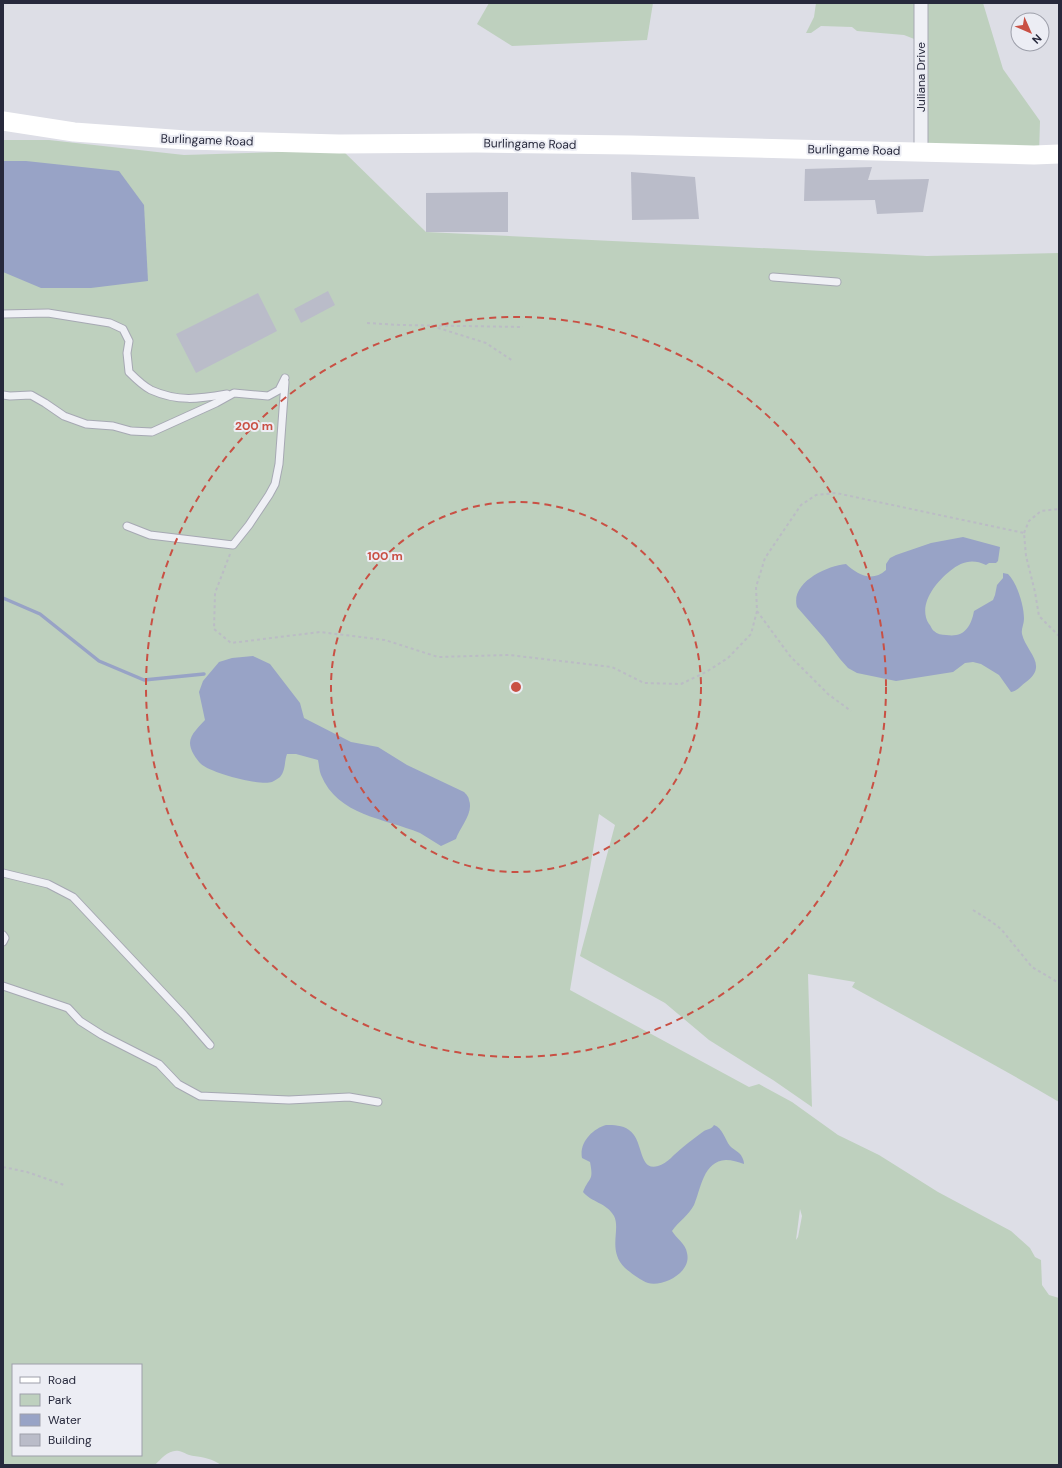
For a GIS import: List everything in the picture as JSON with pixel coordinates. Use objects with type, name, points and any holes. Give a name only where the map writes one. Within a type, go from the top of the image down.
[{"type":"street","name":"Juliana Drive","points":[[921,3],[921,152]]},
{"type":"street","name":"Burlingame Road","points":[[3,121],[74,132],[186,140],[339,144],[476,143],[631,145],[1059,154]]},
{"type":"lane","points":[[773,277],[837,282]]},
{"type":"lane","points":[[3,314],[48,313],[110,323],[123,329],[129,340],[127,353],[128,372],[150,389],[179,399],[202,399],[234,393],[268,396],[279,390],[285,378],[275,484],[250,524],[233,545],[150,535],[127,526]]},
{"type":"lane","points":[[3,395],[31,396],[45,403],[64,416],[86,424],[113,426],[131,431],[152,432],[216,403],[234,393]]},
{"type":"lane","points":[[3,873],[48,884],[73,898],[184,1015],[210,1045]]},
{"type":"lane","points":[[3,935],[3,942]]},
{"type":"lane","points":[[3,986],[68,1008],[80,1021],[102,1035],[159,1064],[178,1084],[200,1096],[289,1100],[349,1097],[378,1102]]},
{"type":"path","points":[[367,323],[469,327],[523,327]]},
{"type":"path","points":[[429,325],[486,343],[513,361]]},
{"type":"path","points":[[233,545],[215,593],[214,629],[231,643],[320,632],[385,640],[438,657],[509,655],[612,667],[644,683],[681,684],[706,672],[728,658],[751,634],[757,610],[756,587],[765,558],[801,505],[816,495],[836,493],[1024,533]]},
{"type":"path","points":[[1059,509],[1041,511],[1029,521],[1024,533],[1026,556],[1039,616],[1059,636]]},
{"type":"path","points":[[757,610],[790,656],[828,694],[850,711]]},
{"type":"path","points":[[972,910],[1002,929],[1032,967],[1059,983]]},
{"type":"path","points":[[3,1167],[27,1172],[64,1186]]},
{"type":"green space","points":[[489,3],[653,3],[647,40],[512,46],[477,24]]},
{"type":"green space","points":[[816,3],[983,3],[1003,69],[1040,121],[1039,154],[922,153],[922,42],[904,35],[857,31],[852,27],[821,26],[811,33],[806,33],[814,17]]},
{"type":"green space","points":[[3,140],[49,140],[184,155],[342,150],[426,232],[927,256],[1059,253],[1059,1102],[852,987],[855,982],[808,974],[812,1107],[773,1080],[709,1040],[665,1003],[580,956],[615,825],[599,814],[570,990],[749,1087],[759,1084],[792,1102],[838,1135],[879,1155],[938,1192],[1011,1231],[1030,1248],[1035,1257],[1041,1260],[1042,1285],[1049,1295],[1059,1298],[1059,1465],[221,1465],[215,1461],[175,1451],[166,1455],[155,1465],[3,1465]],"holes":[[[800,1209],[802,1216],[798,1237],[796,1240]]]},
{"type":"water","points":[[3,161],[26,161],[119,171],[144,205],[148,281],[91,288],[41,288],[3,272]]},
{"type":"water","points":[[963,537],[1000,547],[998,561],[996,563],[989,563],[986,565],[971,561],[958,565],[950,571],[939,581],[930,594],[925,609],[926,617],[933,630],[938,634],[958,635],[962,633],[969,626],[974,611],[993,600],[997,585],[1003,578],[1003,573],[1008,574],[1014,583],[1023,607],[1024,621],[1022,634],[1024,641],[1036,664],[1036,670],[1033,676],[1015,691],[1011,692],[999,675],[981,664],[973,662],[965,663],[953,672],[896,681],[857,673],[848,668],[797,607],[796,598],[804,583],[811,577],[829,568],[846,564],[860,574],[865,576],[875,576],[886,570],[886,564],[890,558],[896,555],[931,543]]},
{"type":"water","points":[[253,656],[270,664],[300,703],[304,718],[351,742],[378,747],[407,765],[464,792],[469,799],[470,810],[456,839],[441,846],[420,833],[363,814],[350,807],[329,789],[321,775],[318,760],[296,754],[287,754],[283,772],[280,777],[272,782],[266,783],[224,775],[206,768],[201,764],[191,749],[190,740],[193,733],[205,720],[199,692],[203,681],[219,662],[232,658]]},
{"type":"water","points":[[606,1125],[621,1126],[629,1130],[637,1141],[644,1160],[652,1167],[665,1163],[693,1139],[714,1125],[722,1131],[730,1146],[741,1155],[743,1159],[744,1164],[726,1160],[712,1165],[708,1170],[701,1184],[694,1205],[672,1231],[685,1247],[687,1260],[685,1266],[675,1277],[662,1283],[648,1283],[625,1268],[620,1261],[615,1247],[616,1222],[614,1216],[607,1208],[583,1192],[591,1173],[590,1162],[582,1158],[583,1147],[591,1133]]},
{"type":"building","points":[[872,167],[868,180],[929,179],[923,212],[877,214],[875,200],[804,201],[805,169]]},
{"type":"building","points":[[631,172],[695,177],[699,219],[632,220]]},
{"type":"building","points":[[508,192],[508,232],[426,232],[426,193]]},
{"type":"building","points":[[328,291],[335,305],[301,323],[294,309]]},
{"type":"building","points":[[258,293],[277,331],[196,373],[176,334]]},
{"type":"waterway","points":[[3,598],[40,614],[99,661],[144,680],[204,674]]}]
